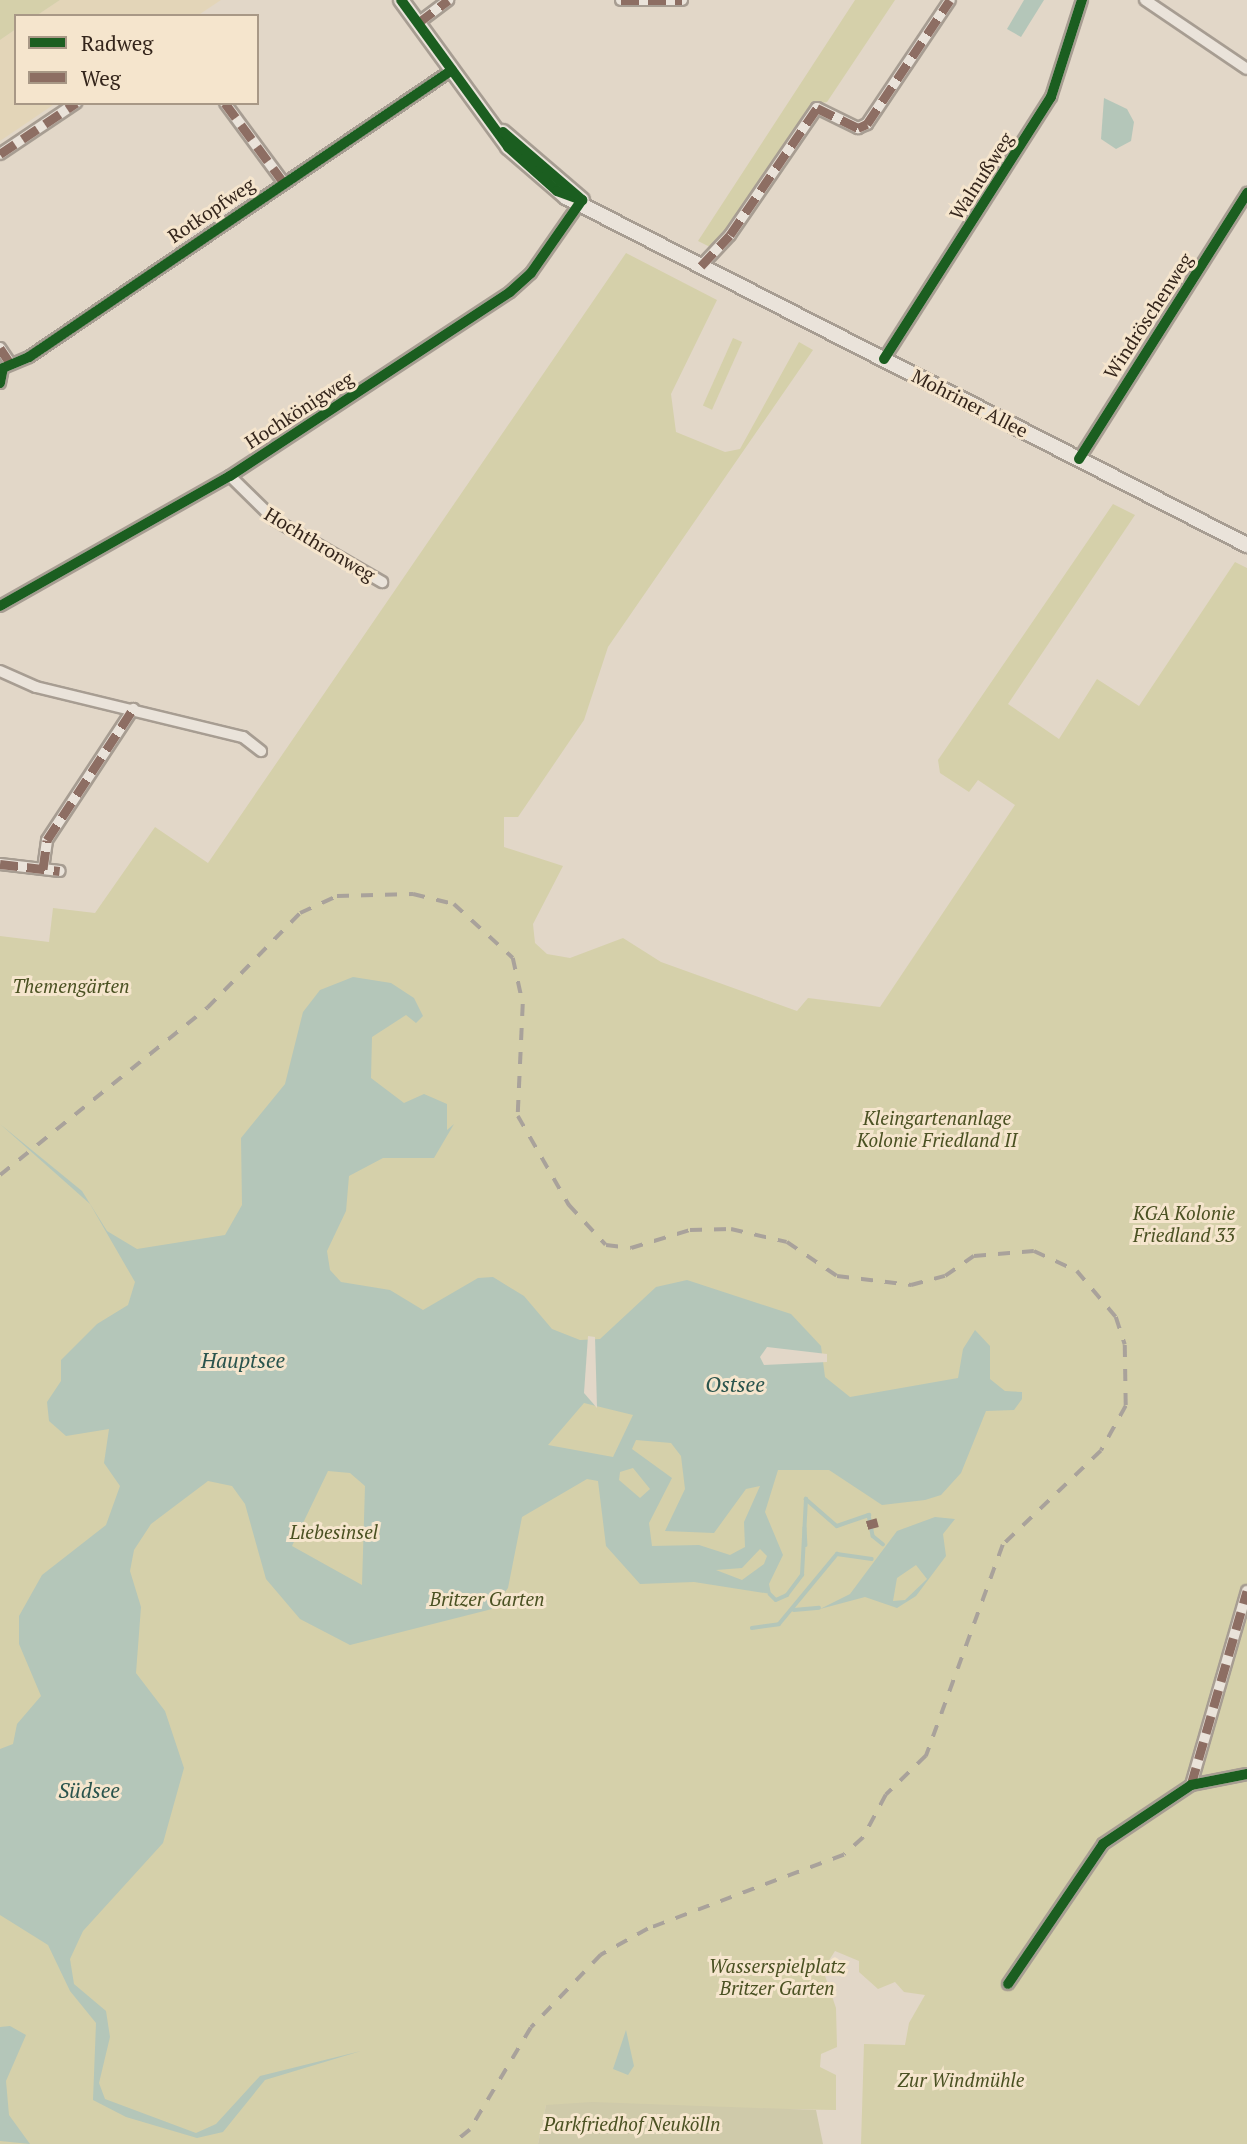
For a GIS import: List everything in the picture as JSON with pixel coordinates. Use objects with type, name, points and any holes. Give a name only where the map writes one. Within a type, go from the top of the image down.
[{"type":"main road","name":"Mohriner Allee","points":[[401,0],[452,70],[537,176],[701,266],[1247,545]]},
{"type":"street","points":[[418,23],[448,0]]},
{"type":"street","points":[[621,0],[682,0]]},
{"type":"street","points":[[701,266],[730,235],[817,108],[858,128],[867,124],[950,0]]},
{"type":"street","name":"Walnußweg","points":[[884,359],[1051,97],[1082,0]]},
{"type":"street","points":[[1145,0],[1245,64]]},
{"type":"street","name":"Rotkopfweg","points":[[10,363],[452,70]]},
{"type":"street","points":[[0,154],[73,105]]},
{"type":"street","points":[[226,105],[284,183]]},
{"type":"street","name":"Windröschenweg","points":[[1079,459],[1247,193]]},
{"type":"street","name":"Hochkönigweg","points":[[0,606],[230,476],[521,283],[582,200]]},
{"type":"street","points":[[0,348],[10,363],[0,383]]},
{"type":"street","name":"Hochthronweg","points":[[230,476],[275,520],[382,582]]},
{"type":"street","points":[[0,671],[36,687],[243,737],[261,751]]},
{"type":"street","points":[[43,869],[47,840],[133,709]]},
{"type":"street","points":[[0,864],[61,871]]},
{"type":"street","points":[[1191,1785],[1247,1591]]},
{"type":"street","points":[[1008,1984],[1103,1844],[1191,1785],[1247,1774]]},
{"type":"shaded area","points":[[60,0],[221,0],[200,14],[39,14]]},
{"type":"shaded area","points":[[14,30],[14,105],[53,105],[0,141],[0,40]]},
{"type":"green space","points":[[0,0],[60,0],[39,14],[14,14],[14,30],[0,40]]},
{"type":"green space","points":[[855,0],[895,0],[827,102],[811,105],[714,249],[698,241]]},
{"type":"green space","name":"Britzer Garten","points":[[626,253],[717,300],[671,394],[676,432],[725,452],[740,449],[799,342],[813,350],[608,647],[584,720],[518,817],[504,817],[504,847],[563,866],[533,924],[535,943],[547,954],[570,958],[623,938],[661,962],[797,1011],[808,998],[880,1007],[1015,805],[978,780],[969,792],[940,773],[938,760],[1113,504],[1135,515],[1008,704],[1059,739],[1097,679],[1139,706],[1235,562],[1247,568],[1247,2144],[861,2144],[864,2044],[905,2045],[909,2023],[925,1995],[904,1992],[895,1982],[878,1989],[859,1972],[859,1961],[835,1951],[823,1970],[836,2008],[837,2047],[821,2054],[820,2067],[836,2075],[836,2110],[546,2105],[538,2144],[0,2144],[0,936],[49,942],[53,908],[95,913],[155,827],[208,863]]},
{"type":"green space","points":[[733,338],[742,342],[712,410],[703,406]]},
{"type":"green space","name":"Parkfriedhof Neukölln","points":[[592,2102],[816,2110],[823,2144],[538,2144],[546,2105]]},
{"type":"water","points":[[1024,0],[1044,0],[1021,37],[1007,29]]},
{"type":"water","points":[[1104,98],[1127,109],[1134,122],[1131,141],[1116,149],[1101,139]]},
{"type":"water","name":"Hauptsee","points":[[353,977],[391,983],[414,998],[423,1016],[416,1023],[406,1015],[372,1037],[371,1078],[404,1103],[424,1094],[447,1104],[447,1130],[454,1124],[434,1158],[383,1158],[349,1176],[346,1211],[327,1251],[330,1270],[341,1282],[390,1290],[423,1310],[478,1278],[493,1277],[524,1296],[552,1329],[580,1340],[600,1339],[656,1287],[687,1280],[791,1314],[821,1346],[825,1377],[850,1397],[958,1378],[963,1349],[975,1330],[990,1346],[990,1379],[1005,1391],[1022,1392],[1022,1399],[1014,1410],[986,1411],[961,1473],[941,1495],[925,1500],[882,1505],[829,1470],[778,1470],[765,1512],[783,1555],[769,1584],[771,1594],[694,1582],[640,1584],[606,1546],[598,1481],[587,1479],[522,1517],[508,1588],[492,1609],[350,1645],[300,1619],[266,1579],[245,1504],[232,1486],[208,1481],[151,1524],[134,1550],[130,1571],[141,1607],[136,1673],[165,1711],[184,1768],[163,1843],[83,1931],[70,1959],[74,1984],[106,2011],[110,2037],[99,2083],[105,2099],[196,2133],[216,2124],[260,2076],[361,2051],[265,2080],[223,2132],[197,2138],[126,2117],[93,2100],[96,2023],[70,1991],[48,1945],[0,1915],[0,1749],[13,1744],[17,1724],[41,1696],[19,1644],[19,1616],[42,1575],[106,1525],[120,1486],[104,1463],[109,1429],[66,1436],[49,1421],[47,1402],[61,1381],[61,1360],[97,1324],[128,1305],[135,1282],[90,1204],[0,1124],[82,1191],[107,1231],[137,1249],[225,1235],[242,1205],[241,1138],[285,1084],[303,1012],[320,990]],"holes":[[[584,1403],[633,1415],[613,1457],[548,1445]],[[636,1440],[671,1443],[681,1456],[685,1489],[665,1531],[714,1533],[746,1489],[760,1486],[744,1522],[745,1547],[730,1555],[699,1545],[652,1546],[649,1523],[672,1478],[632,1449]],[[633,1468],[650,1489],[640,1498],[619,1480],[620,1472]],[[328,1471],[350,1473],[365,1486],[362,1585],[292,1546]],[[760,1549],[767,1556],[764,1564],[742,1580],[716,1570],[742,1568]]]},
{"type":"water","points":[[935,1517],[955,1519],[943,1534],[946,1556],[916,1596],[897,1608],[865,1597],[820,1609],[850,1594],[897,1531]],"holes":[[[916,1565],[927,1579],[905,1600],[893,1601],[897,1578]]]},
{"type":"water","points":[[10,2026],[26,2035],[6,2081],[9,2115],[30,2144],[0,2141],[0,2027]]},
{"type":"water","points":[[626,2030],[634,2066],[628,2075],[613,2069]]},
{"type":"pier","points":[[588,1336],[595,1337],[597,1408],[584,1393]]},
{"type":"pier","points":[[767,1347],[827,1354],[827,1362],[764,1365],[760,1357]]},
{"type":"waterway","points":[[770,1594],[776,1600],[787,1595],[802,1575],[806,1499],[837,1526],[869,1515],[873,1536],[883,1544]]},
{"type":"waterway","points":[[805,1528],[806,1545]]},
{"type":"waterway","points":[[752,1628],[779,1624],[837,1554],[872,1559]]},
{"type":"waterway","points":[[794,1610],[819,1608]]},
{"type":"railway","points":[[0,1175],[207,1008],[300,913],[337,896],[413,894],[454,904],[513,958],[523,1004],[518,1116],[569,1205],[606,1245],[631,1248],[690,1230],[731,1229],[787,1242],[837,1276],[911,1285],[945,1276],[974,1256],[1034,1251],[1077,1271],[1116,1317],[1125,1345],[1126,1406],[1101,1451],[1003,1545],[926,1756],[886,1795],[863,1838],[844,1855],[648,1929],[601,1955],[531,2028],[470,2130],[453,2144]]},
{"type":"marked path","points":[[418,23],[448,0]]},
{"type":"marked path","points":[[621,0],[682,0]]},
{"type":"marked path","points":[[701,266],[730,235],[817,108],[858,128],[867,124],[950,0]]},
{"type":"marked path","points":[[0,154],[73,105]]},
{"type":"marked path","points":[[226,105],[284,183]]},
{"type":"marked path","points":[[0,348],[10,363]]},
{"type":"marked path","points":[[43,869],[47,840],[133,709]]},
{"type":"marked path","points":[[0,864],[60,871]]},
{"type":"marked path","points":[[867,1525],[878,1522]]},
{"type":"marked path","points":[[1191,1785],[1247,1591]]},
{"type":"cycle path","points":[[401,0],[508,147],[557,191],[582,200]]},
{"type":"cycle path","points":[[884,359],[1051,97],[1082,0]]},
{"type":"cycle path","points":[[0,383],[3,368],[29,357],[452,70]]},
{"type":"cycle path","points":[[503,132],[582,200]]},
{"type":"cycle path","points":[[1079,459],[1247,193]]},
{"type":"cycle path","points":[[0,606],[230,476],[510,292],[531,273],[582,200]]},
{"type":"cycle path","points":[[1008,1984],[1103,1844],[1191,1785],[1247,1774]]},
{"type":"park label","name":"Themengärten","points":[[71,986]]},
{"type":"park label","name":"Kleingartenanlage Kolonie Friedland II","points":[[937,1129]]},
{"type":"park label","name":"KGA Kolonie Friedland 33","points":[[1184,1224]]},
{"type":"park label","name":"Liebesinsel","points":[[334,1532]]},
{"type":"park label","name":"Wasserspielplatz Britzer Garten","points":[[777,1977]]},
{"type":"park label","name":"Zur Windmühle","points":[[961,2080]]},
{"type":"water label","name":"Ostsee","points":[[735,1384]]},
{"type":"water label","name":"Südsee","points":[[89,1790]]}]
